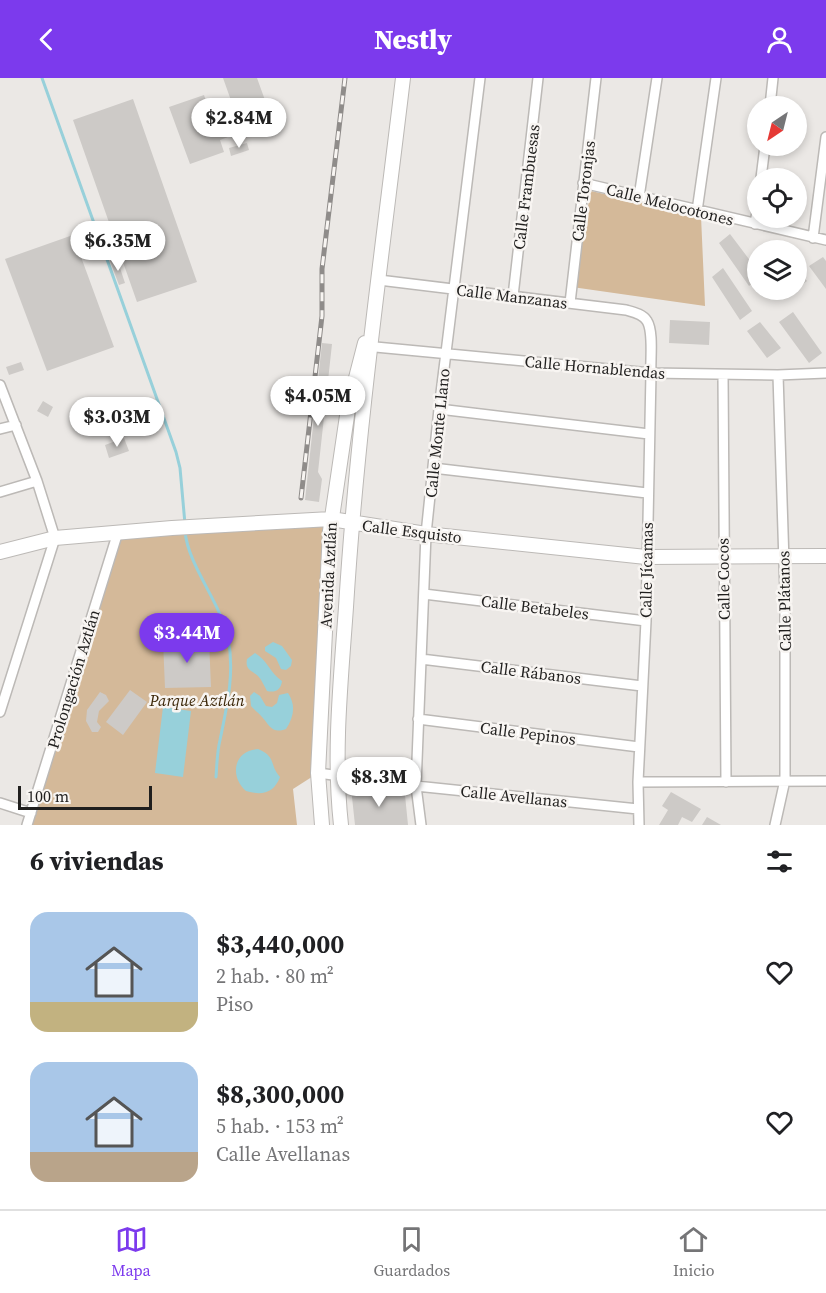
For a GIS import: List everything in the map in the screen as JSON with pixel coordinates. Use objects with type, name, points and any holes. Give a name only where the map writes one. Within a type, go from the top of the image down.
[{"type":"main road","name":"Avenida Aztlán","points":[[341,825],[336,776],[341,521],[380,280],[403,78]]},
{"type":"main road","name":"Avenida Aztlán","points":[[322,825],[318,773],[341,521],[348,409],[368,347]]},
{"type":"main road","name":"Calle Esquisto","points":[[0,552],[55,538],[118,532],[341,521],[426,534],[646,557],[826,556]]},
{"type":"street","name":"Calle Monte Llano","points":[[421,825],[417,786],[418,719],[426,534],[480,78]]},
{"type":"street","name":"Calle Frambuesas","points":[[513,296],[538,78]]},
{"type":"street","name":"Calle Toronjas","points":[[570,303],[596,78]]},
{"type":"street","points":[[639,197],[657,78]]},
{"type":"street","points":[[697,211],[716,78]]},
{"type":"street","points":[[771,96],[773,78]]},
{"type":"street","points":[[813,238],[826,137]]},
{"type":"street","name":"Calle Melocotones","points":[[583,183],[747,222]]},
{"type":"street","name":"Calle Melocotones","points":[[772,228],[826,240]]},
{"type":"street","name":"Calle Manzanas","points":[[380,280],[626,310],[643,317]]},
{"type":"street","name":"Calle Jícamas","points":[[639,825],[638,782],[646,621],[651,373],[650,334],[647,321],[643,317]]},
{"type":"street","name":"Calle Hornablendas","points":[[368,347],[651,373],[723,375],[826,373]]},
{"type":"street","name":"Calle Cocos","points":[[723,375],[726,782]]},
{"type":"street","name":"Calle Plátanos","points":[[775,825],[785,780],[783,556],[778,375]]},
{"type":"street","points":[[0,385],[37,481],[55,538],[0,712]]},
{"type":"street","points":[[439,409],[649,434]]},
{"type":"street","points":[[0,429],[16,425]]},
{"type":"street","points":[[433,468],[647,493]]},
{"type":"street","points":[[0,492],[37,481]]},
{"type":"street","name":"Prolongación Aztlán","points":[[27,825],[118,532]]},
{"type":"street","name":"Calle Betabeles","points":[[424,594],[646,621]]},
{"type":"street","name":"Calle Rábanos","points":[[420,658],[642,686]]},
{"type":"street","name":"Calle Pepinos","points":[[418,719],[639,747]]},
{"type":"street","name":"Calle Avellanas","points":[[318,773],[417,786],[638,809]]},
{"type":"street","points":[[638,782],[826,781]]},
{"type":"street","points":[[0,803],[31,813]]},
{"type":"green space","points":[[591,191],[701,216],[705,306],[572,287]]},
{"type":"green space","name":"Parque Aztlán","points":[[331,519],[318,773],[293,789],[297,825],[27,825],[118,532]]},
{"type":"water","points":[[273,642],[282,646],[292,660],[291,666],[286,670],[281,669],[276,658],[265,651],[265,647]]},
{"type":"water","points":[[255,653],[282,681],[277,690],[267,691],[259,678],[248,668],[247,659]]},
{"type":"water","points":[[254,692],[260,696],[266,706],[272,707],[277,703],[279,695],[288,693],[293,711],[286,729],[274,730],[251,706],[250,696]]},
{"type":"water","points":[[163,707],[191,711],[183,777],[155,773]]},
{"type":"water","points":[[258,749],[268,755],[280,777],[271,790],[262,793],[246,791],[237,778],[236,771],[239,759],[244,754]]},
{"type":"building","points":[[223,78],[257,78],[270,114],[226,129],[219,111],[233,106]]},
{"type":"building","points":[[204,95],[215,128],[223,125],[228,137],[220,140],[224,152],[190,164],[169,107]]},
{"type":"building","points":[[133,99],[197,282],[137,302],[73,120]]},
{"type":"building","points":[[247,143],[249,150],[231,156],[229,148]]},
{"type":"building","points":[[730,234],[747,256],[747,283],[719,243]]},
{"type":"building","points":[[73,235],[114,347],[47,371],[5,259]]},
{"type":"building","points":[[823,257],[826,261],[826,289],[809,266]]},
{"type":"building","points":[[117,259],[125,283],[119,285],[110,261]]},
{"type":"building","points":[[723,268],[752,311],[740,320],[712,277]]},
{"type":"building","points":[[793,312],[822,353],[809,363],[779,322]]},
{"type":"building","points":[[670,320],[710,322],[709,345],[669,343]]},
{"type":"building","points":[[760,322],[781,348],[767,358],[747,331]]},
{"type":"building","points":[[322,343],[332,344],[318,472],[322,479],[319,502],[305,500]]},
{"type":"building","points":[[21,362],[24,370],[9,375],[6,367]]},
{"type":"building","points":[[43,401],[53,407],[48,417],[37,411]]},
{"type":"building","points":[[124,438],[129,451],[109,458],[105,445]]},
{"type":"building","points":[[209,640],[211,687],[165,688],[163,641]]},
{"type":"building","points":[[130,690],[147,702],[123,735],[106,722]]},
{"type":"building","points":[[100,692],[106,695],[109,701],[99,711],[97,722],[101,727],[98,732],[92,732],[86,721],[87,710]]},
{"type":"building","points":[[351,788],[405,795],[408,825],[355,825]]},
{"type":"building","points":[[671,792],[701,809],[692,822],[682,817],[678,825],[659,825],[668,810],[662,806]]},
{"type":"building","points":[[707,817],[721,825],[702,825]]},
{"type":"waterway","points":[[42,78],[176,452],[180,468],[185,524]]},
{"type":"waterway","points":[[185,531],[192,557],[224,624],[230,651],[229,689],[218,749],[216,777]]},
{"type":"railway","points":[[301,498],[322,316],[322,269],[345,78]]}]
